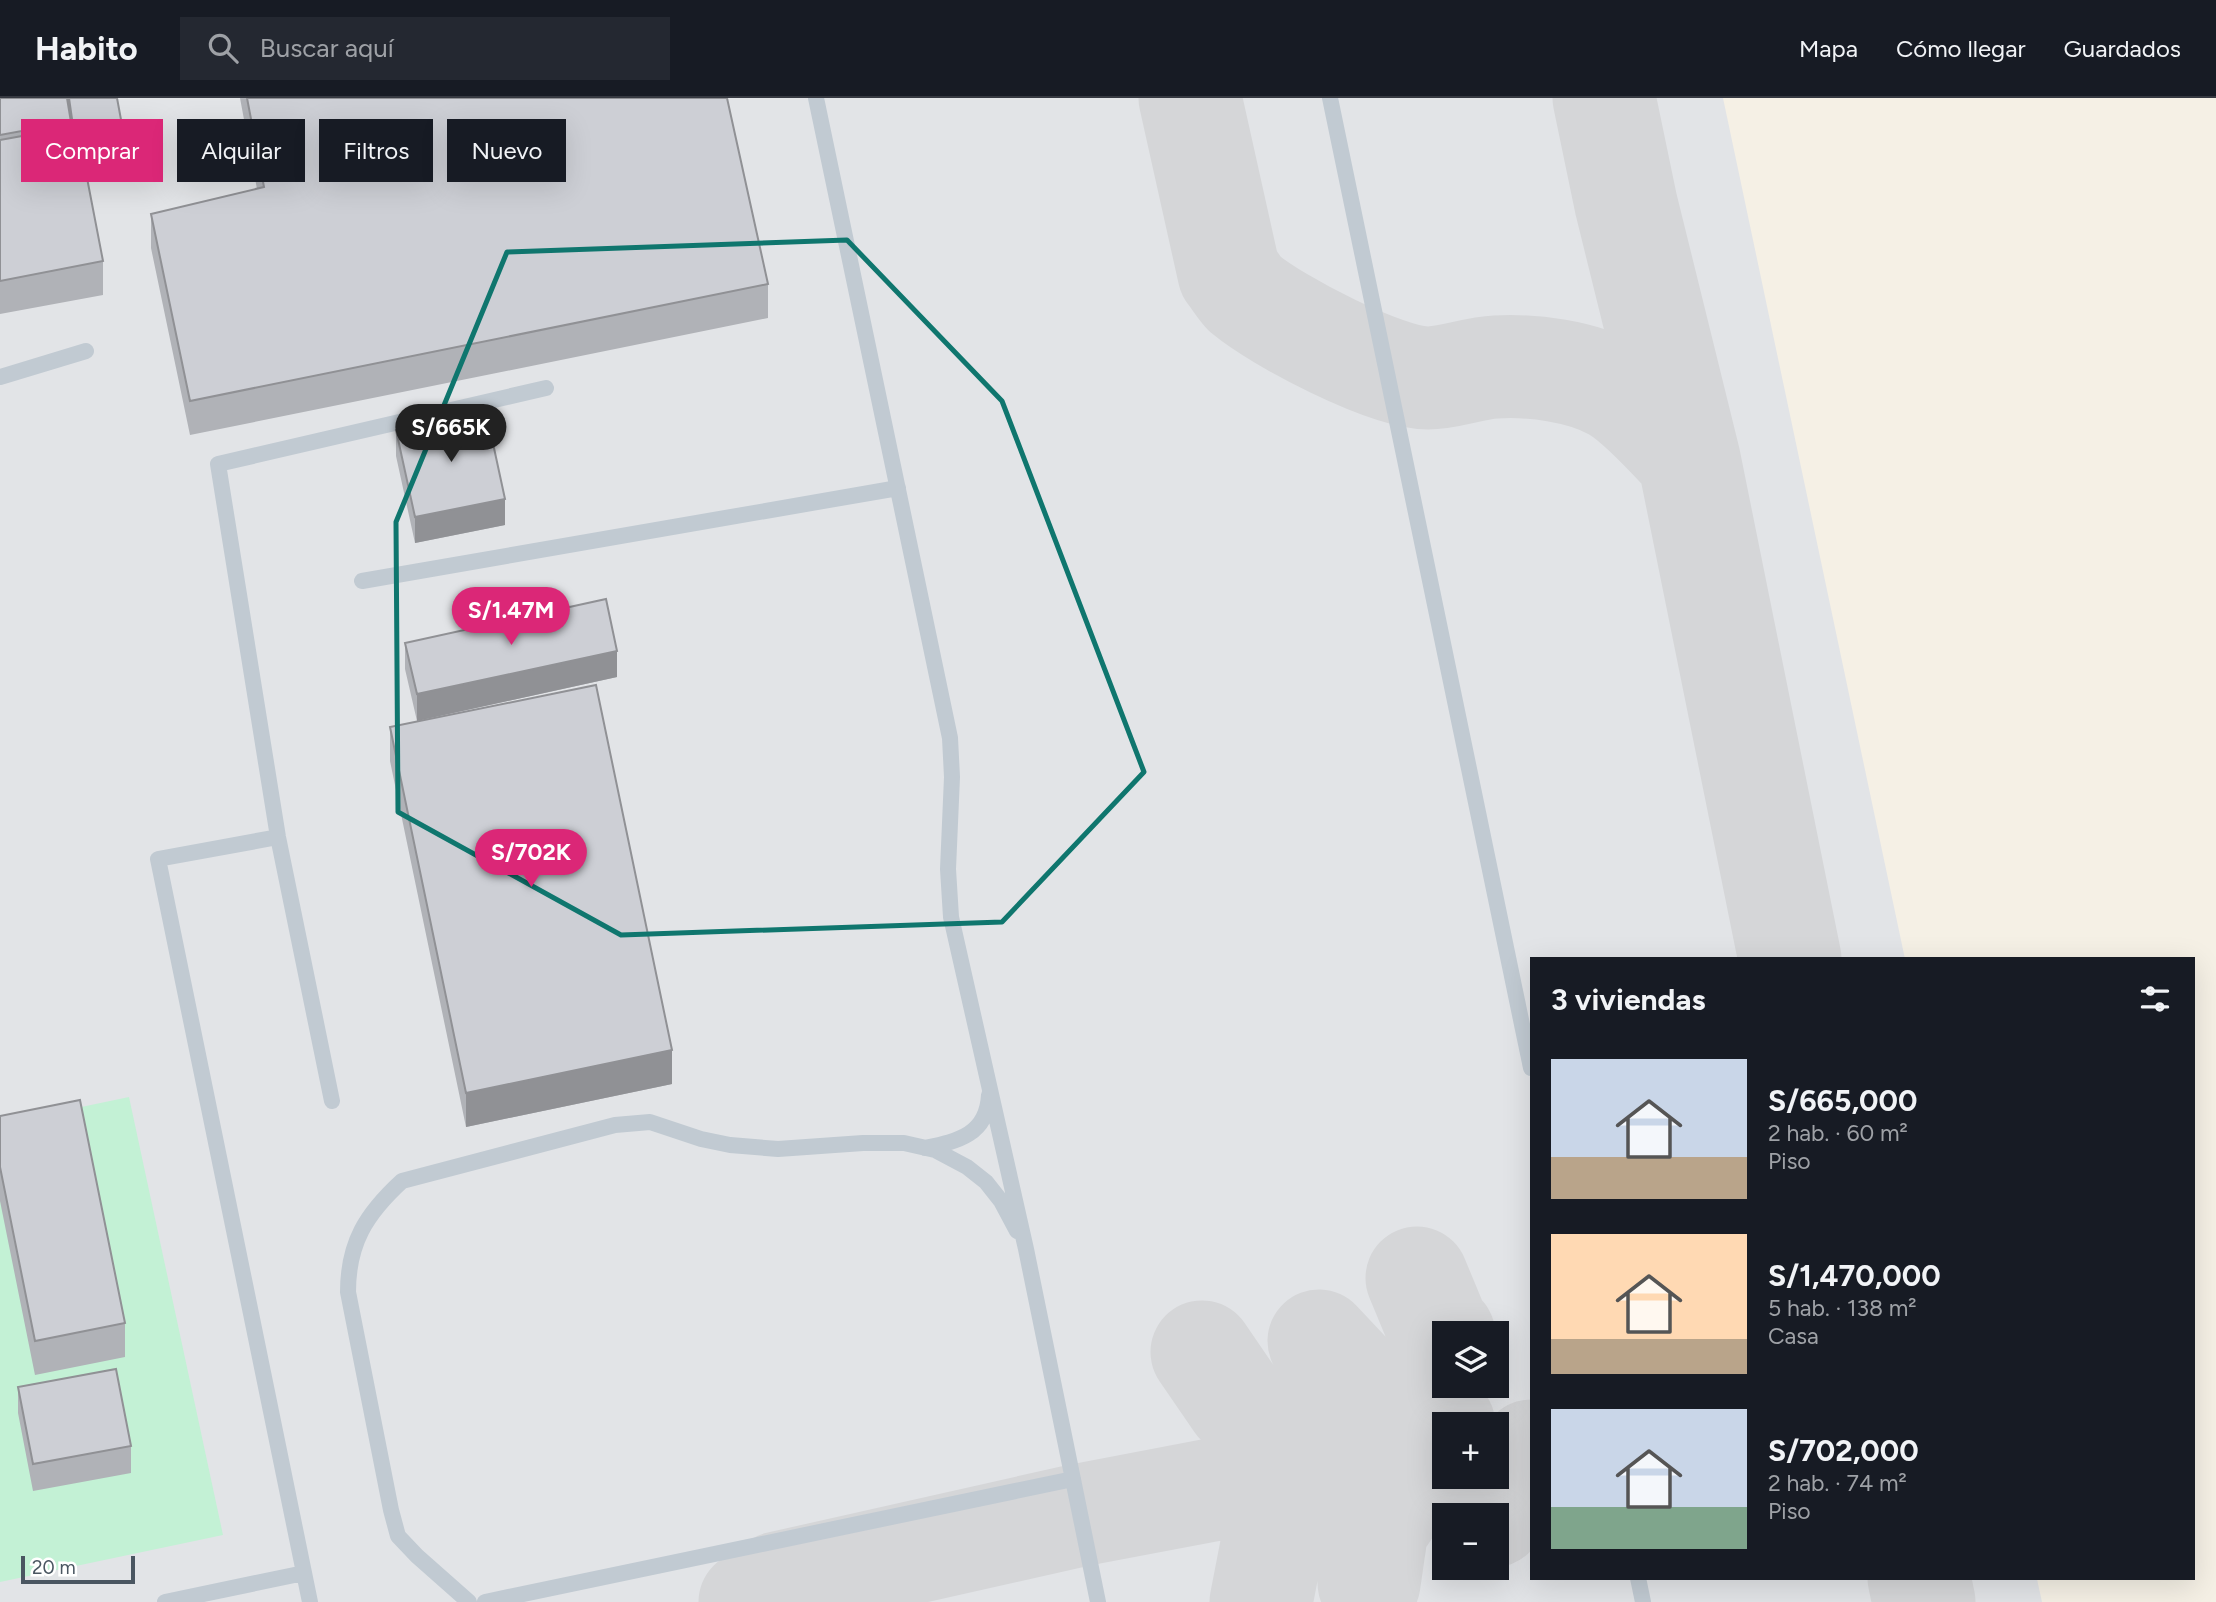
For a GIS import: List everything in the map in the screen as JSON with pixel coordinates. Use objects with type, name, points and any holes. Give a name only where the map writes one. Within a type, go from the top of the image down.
[{"type":"lane","points":[[816,98],[950,738],[952,777],[948,869],[951,917],[1026,1249],[1098,1602]]},
{"type":"lane","points":[[1330,98],[1530,1063]]},
{"type":"lane","points":[[0,377],[86,351]]},
{"type":"lane","points":[[332,1101],[278,837],[218,464],[546,388]]},
{"type":"lane","points":[[362,582],[898,488]]},
{"type":"lane","points":[[278,837],[158,859],[310,1602]]},
{"type":"lane","points":[[925,1148],[960,1139],[977,1128],[989,1109],[990,1086]]},
{"type":"lane","points":[[469,1602],[398,1536],[348,1292],[348,1269],[353,1249],[365,1222],[379,1201],[402,1181],[633,1122],[650,1122],[701,1139],[730,1145],[778,1149],[904,1143],[935,1150],[967,1167],[986,1182],[1001,1201],[1026,1249]]},
{"type":"lane","points":[[485,1602],[1073,1479]]},
{"type":"lane","points":[[165,1602],[304,1573]]},
{"type":"lane","points":[[1638,1580],[1643,1602]]},
{"type":"highlighted area","points":[[847,240],[1002,401],[1144,772],[1002,922],[621,935],[398,812],[396,522],[507,252]]},
{"type":"shaded area","points":[[0,98],[2216,98],[2216,1602],[0,1602]]},
{"type":"green space","points":[[129,1097],[223,1535],[0,1582],[0,1124]]},
{"type":"sand","points":[[1723,98],[2216,98],[2216,1602],[2042,1602],[2037,1580],[2195,1580],[2195,957],[1905,957]]},
{"type":"building","points":[[0,98],[67,98],[70,119],[21,119],[21,131],[0,135]]},
{"type":"building","points":[[69,98],[117,98],[121,119],[72,119]]},
{"type":"building","points":[[247,98],[727,98],[768,284],[190,401],[151,214],[264,187],[263,182],[305,182],[305,119],[251,119]]},
{"type":"building","points":[[21,136],[21,182],[88,182],[103,261],[0,281],[0,140]]},
{"type":"building","points":[[486,411],[505,499],[415,517],[396,430]]},
{"type":"building","points":[[606,599],[617,651],[417,694],[405,643]]},
{"type":"building","points":[[596,685],[672,1050],[466,1093],[390,727]]},
{"type":"building","points":[[80,1100],[125,1323],[35,1341],[0,1167],[0,1116]]},
{"type":"building","points":[[116,1369],[131,1446],[33,1464],[18,1387]]},
{"type":"taxiway","points":[[1190,98],[1229,273],[1245,294],[1260,305],[1281,319],[1360,359],[1409,375],[1436,378],[1487,368],[1541,368],[1602,383],[1634,403],[1689,459]]},
{"type":"taxiway","points":[[1604,98],[1626,204],[1689,459],[1790,957]]},
{"type":"taxiway","points":[[1417,1278],[1435,1321]]},
{"type":"taxiway","points":[[1319,1341],[1366,1391],[1432,1424]]},
{"type":"taxiway","points":[[1202,1352],[1237,1403],[1292,1437],[1359,1462]]},
{"type":"taxiway","points":[[750,1602],[778,1583],[1080,1515],[1359,1462],[1374,1453],[1432,1441]]},
{"type":"taxiway","points":[[1499,1503],[1512,1473],[1530,1452]]},
{"type":"taxiway","points":[[1261,1602],[1273,1540],[1313,1490],[1369,1456]]},
{"type":"taxiway","points":[[1369,1583],[1377,1528],[1412,1476],[1432,1458]]},
{"type":"taxiway","points":[[1919,1580],[1924,1602]]}]
